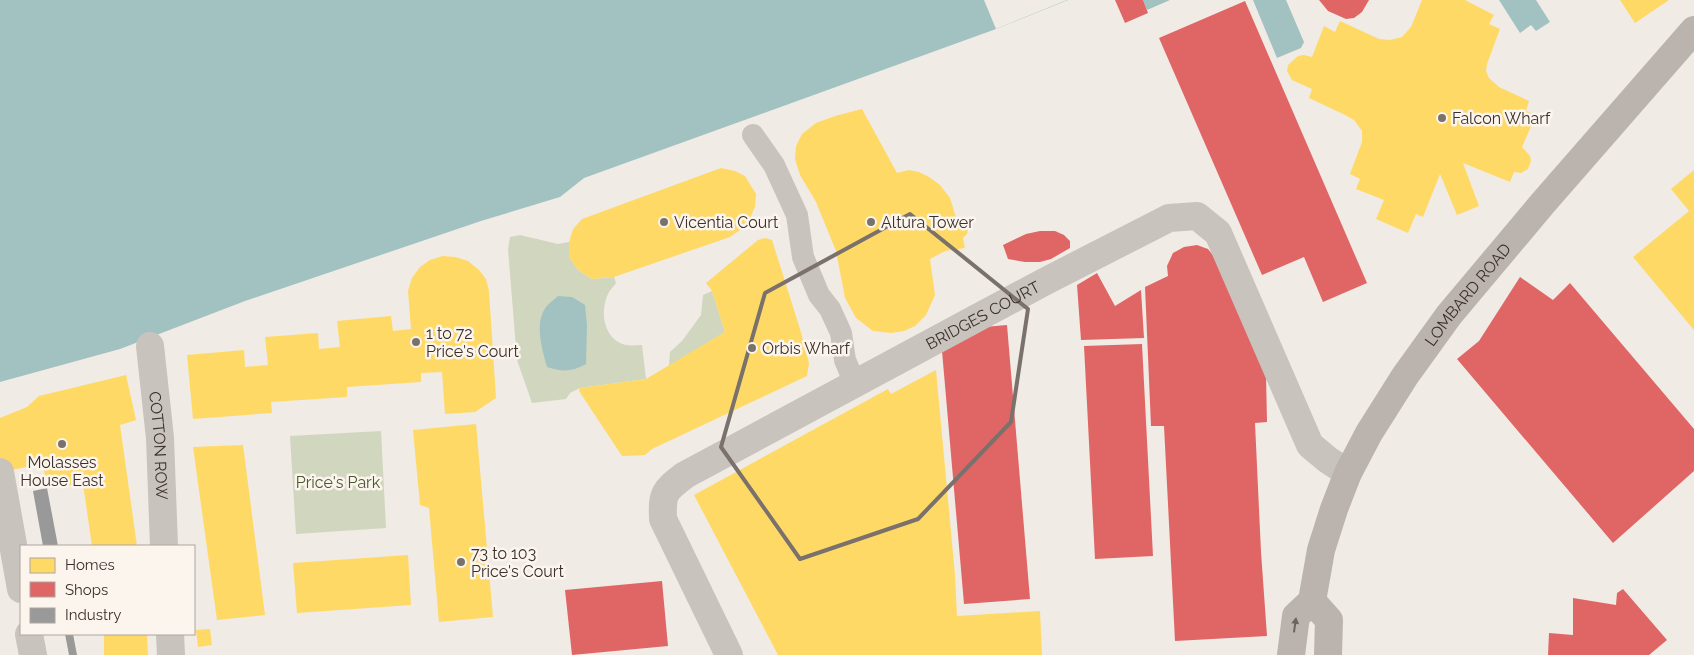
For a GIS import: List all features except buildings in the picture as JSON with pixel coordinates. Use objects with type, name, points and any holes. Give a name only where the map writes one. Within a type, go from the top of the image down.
[{"type":"main road","name":"LOMBARD ROAD","points":[[1312,602],[1321,550],[1348,473],[1369,433],[1405,376],[1438,329],[1543,204],[1694,30]]},
{"type":"main road","points":[[1291,655],[1296,616],[1312,602],[1329,620],[1328,655]]},
{"type":"street","points":[[753,135],[774,165],[797,215],[803,257],[819,295],[830,309],[841,333],[845,360],[855,384]]},
{"type":"street","name":"BRIDGES COURT","points":[[729,655],[663,520],[662,500],[669,487],[685,476],[1044,282],[1169,218],[1197,216],[1218,233],[1310,445],[1348,473]]},
{"type":"street","name":"COTTON ROW","points":[[150,346],[160,438],[164,545]]},
{"type":"street","points":[[0,472],[20,583]]},
{"type":"street","points":[[29,635],[33,655]]},
{"type":"street","points":[[170,635],[171,655]]},
{"type":"highlighted area","points":[[910,214],[1028,309],[1011,422],[918,519],[800,559],[721,447],[765,293]]},
{"type":"green space","points":[[520,235],[558,244],[569,242],[569,257],[578,270],[592,279],[614,277],[616,283],[609,292],[604,307],[605,323],[612,337],[618,342],[628,345],[642,345],[646,379],[580,388],[570,393],[566,399],[532,403],[517,360],[508,249],[510,237]]},
{"type":"green space","points":[[712,291],[725,332],[669,366],[670,352],[682,341],[701,315],[703,295]]},
{"type":"green space","name":"Price's Park","points":[[381,431],[386,528],[296,534],[290,436]]},
{"type":"water","points":[[0,0],[1068,0],[996,29],[584,178],[560,197],[481,221],[245,301],[120,349],[0,382]]},
{"type":"water","points":[[1143,0],[1170,0],[1147,10]]},
{"type":"water","points":[[1253,0],[1286,0],[1304,42],[1301,48],[1277,58]]},
{"type":"water","points":[[1499,0],[1536,0],[1550,22],[1536,31],[1531,25],[1520,33]]},
{"type":"water","points":[[558,296],[572,297],[585,305],[587,325],[586,364],[576,369],[558,370],[547,367],[541,344],[540,321],[542,313]]},
{"type":"pier","points":[[984,0],[1067,0],[996,29]]},
{"type":"place","name":"Falcon Wharf","points":[[1442,118]]},
{"type":"place","name":"Vicentia Court","points":[[664,222]]},
{"type":"place","name":"Altura Tower","points":[[871,222]]},
{"type":"place","name":"1 to 72 Price's Court","points":[[416,342]]},
{"type":"place","name":"Orbis Wharf","points":[[752,348]]},
{"type":"place","name":"Molasses House East","points":[[62,444]]},
{"type":"place","name":"73 to 103 Price's Court","points":[[461,562]]}]
